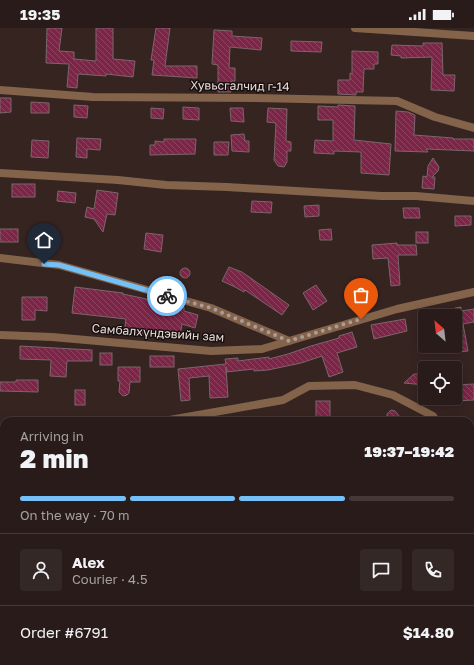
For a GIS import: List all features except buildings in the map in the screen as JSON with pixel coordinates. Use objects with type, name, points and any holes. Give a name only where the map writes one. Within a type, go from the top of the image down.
[{"type":"street","points":[[355,28],[474,36]]},
{"type":"street","name":"Хувьсгалчид г-14","points":[[0,90],[93,97],[397,101],[434,117],[474,128]]},
{"type":"street","points":[[0,173],[118,180],[166,185],[227,186],[381,196],[416,196],[474,201]]},
{"type":"street","points":[[0,258],[59,265],[203,306],[289,341]]},
{"type":"street","name":"Самбалхүндэвийн зам","points":[[0,335],[52,337],[211,351],[262,349],[390,310],[474,292]]},
{"type":"street","points":[[187,417],[283,400],[309,386],[355,385],[393,395],[434,417]]},
{"type":"way so far","points":[[167,296],[211,308],[289,341],[361,319]]},
{"type":"route","points":[[44,264],[59,265],[167,296]]}]
